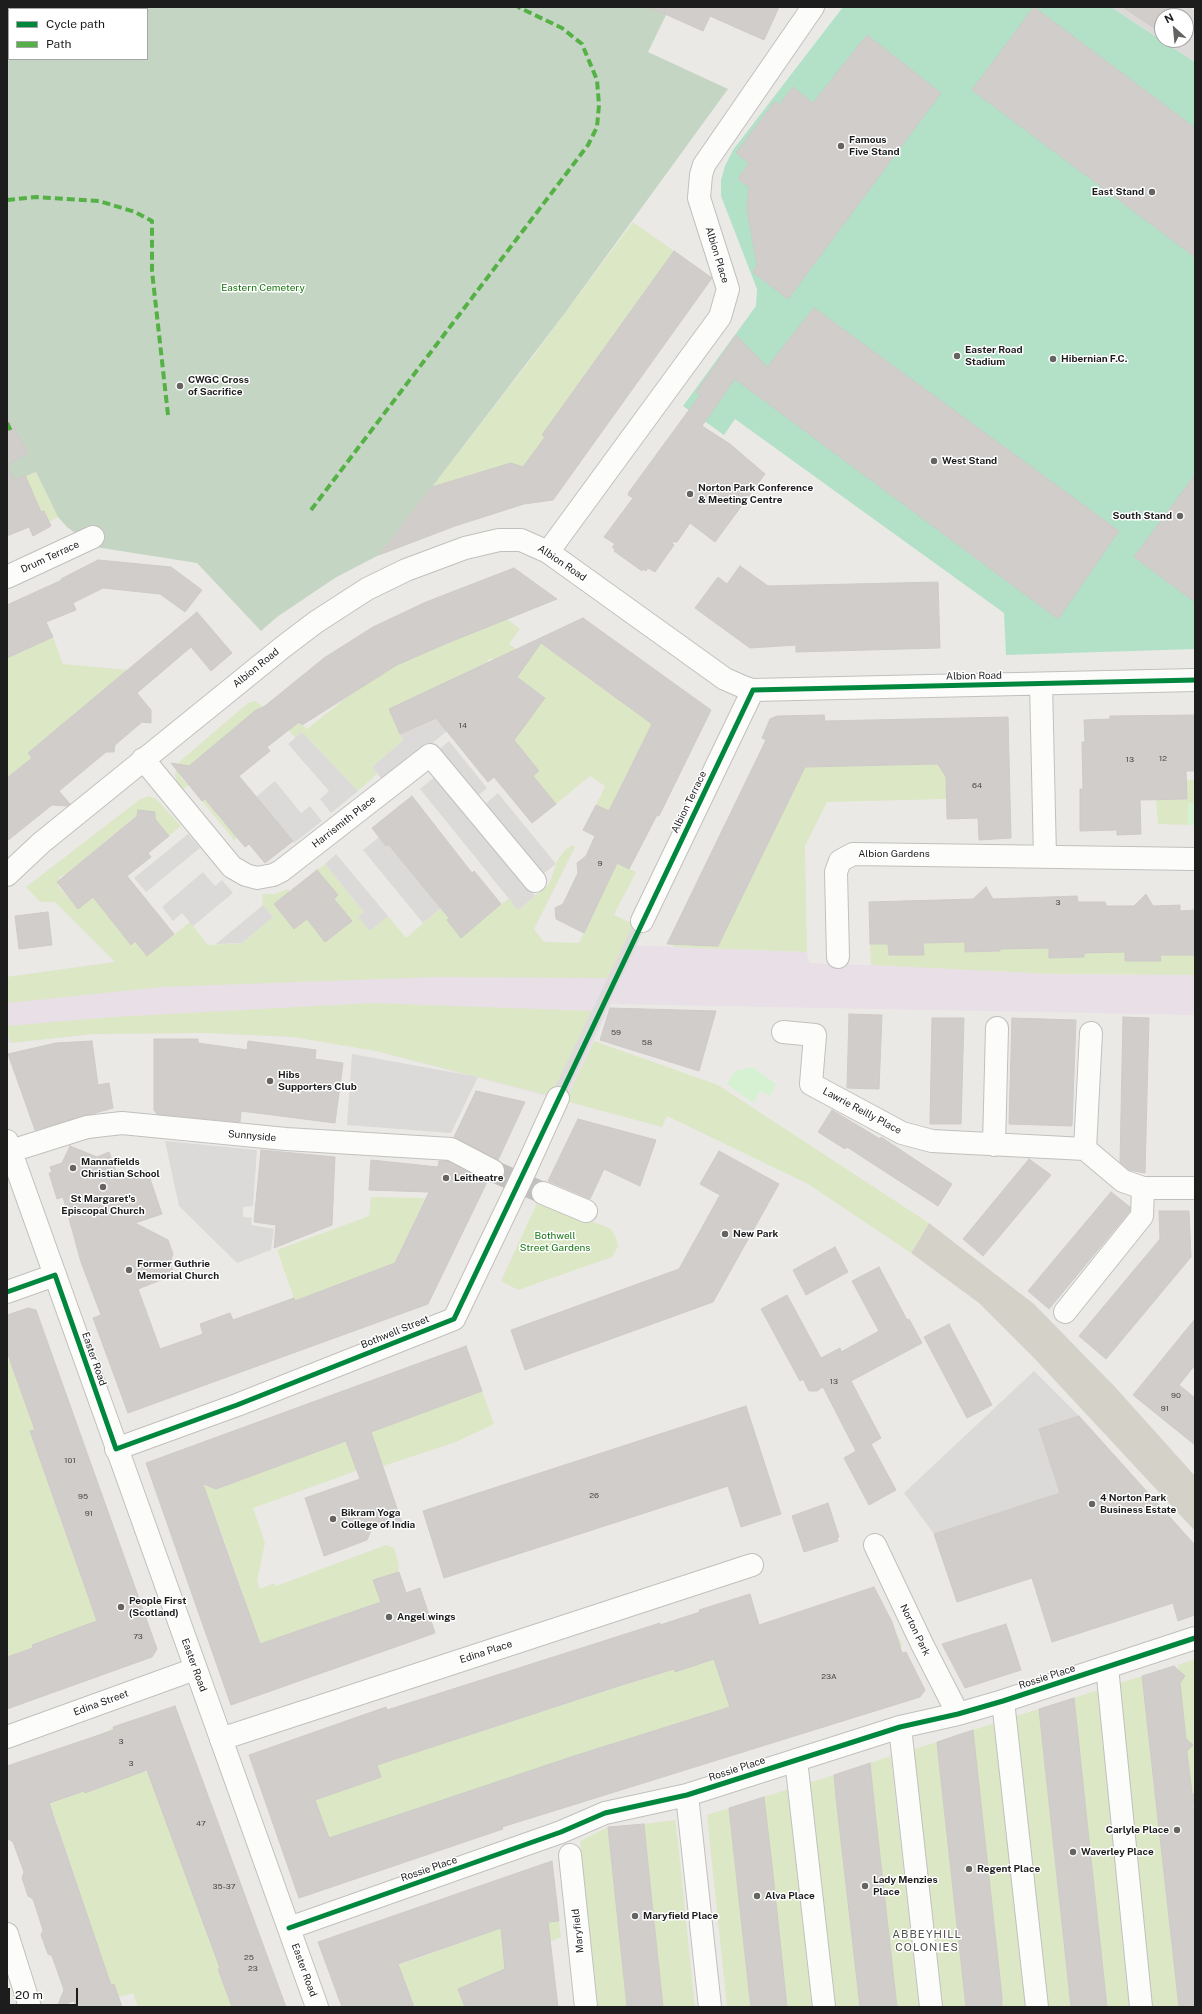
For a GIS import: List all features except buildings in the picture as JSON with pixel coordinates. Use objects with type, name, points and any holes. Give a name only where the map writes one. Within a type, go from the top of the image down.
[{"type":"street","name":"Albion Place","points":[[548,552],[720,317],[728,289],[699,198],[704,165],[813,7]]},
{"type":"street","name":"Drum Terrace","points":[[7,577],[93,537]]},
{"type":"street","name":"Albion Road","points":[[7,876],[41,843],[143,760],[283,647],[342,605],[390,577],[465,548],[499,540],[521,540],[548,552],[725,679],[738,686],[753,690],[1195,680]]},
{"type":"street","points":[[1041,684],[1046,857]]},
{"type":"street","name":"Albion Terrace","points":[[642,921],[753,690]]},
{"type":"street","name":"Harrismith Place","points":[[143,760],[232,867],[246,875],[257,878],[273,875],[281,871],[430,755],[535,881]]},
{"type":"street","name":"Albion Gardens","points":[[838,957],[836,872],[840,862],[849,855],[1195,859]]},
{"type":"street","points":[[994,1144],[997,1028]]},
{"type":"street","name":"Lawrie Reilly Place","points":[[783,1032],[815,1035],[811,1084],[902,1133],[932,1141],[1085,1149]]},
{"type":"street","points":[[1091,1033],[1085,1149],[1123,1181],[1143,1188],[1195,1188]]},
{"type":"street","name":"Bothwell Street","points":[[116,1449],[237,1405],[454,1319],[558,1098]]},
{"type":"street","name":"Sunnyside","points":[[9,1146],[87,1127],[122,1123],[278,1138],[451,1148],[493,1171]]},
{"type":"street","name":"Easter Road","points":[[9,1146],[116,1449],[317,2007]]},
{"type":"street","points":[[1065,1312],[1142,1216],[1143,1188]]},
{"type":"street","points":[[543,1193],[586,1211]]},
{"type":"street","points":[[7,1292],[55,1275]]},
{"type":"street","name":"Norton Park","points":[[875,1545],[922,1644],[958,1714]]},
{"type":"street","name":"Edina Place","points":[[220,1739],[752,1565]]},
{"type":"street","name":"Rossie Place","points":[[289,1928],[562,1832],[605,1813],[688,1795],[900,1727],[958,1714],[1195,1638]]},
{"type":"street","points":[[1107,1667],[1141,2007]]},
{"type":"street","name":"Edina Street","points":[[7,1737],[195,1669]]},
{"type":"street","points":[[1003,1700],[1037,2007]]},
{"type":"street","points":[[900,1727],[931,2007]]},
{"type":"street","points":[[796,1760],[824,2007]]},
{"type":"street","points":[[688,1795],[710,2007]]},
{"type":"street","name":"Maryfield","points":[[570,1855],[586,2007]]},
{"type":"street","points":[[7,1934],[30,2007]]},
{"type":"shaded area","points":[[1111,7],[1191,8],[1154,8],[1154,35]]},
{"type":"shaded area","points":[[1194,10],[1195,62],[1174,48],[1194,48]]},
{"type":"shaded area","points":[[460,706],[467,715],[384,782],[372,767],[403,740],[400,734]]},
{"type":"shaded area","points":[[302,732],[358,791],[331,813],[320,799],[329,791],[288,744]]},
{"type":"shaded area","points":[[449,741],[487,788],[475,798],[437,751]]},
{"type":"shaded area","points":[[437,775],[535,896],[518,910],[420,789]]},
{"type":"shaded area","points":[[275,781],[301,813],[310,806],[322,821],[294,843],[256,797]]},
{"type":"shaded area","points":[[498,793],[556,864],[542,875],[484,805]]},
{"type":"shaded area","points":[[188,834],[200,848],[146,892],[134,878]]},
{"type":"shaded area","points":[[379,837],[386,846],[388,844],[441,908],[423,923],[363,850]]},
{"type":"shaded area","points":[[336,854],[388,916],[370,931],[358,917],[364,912],[325,864]]},
{"type":"shaded area","points":[[203,872],[215,886],[222,880],[233,893],[193,926],[182,913],[173,921],[162,907]]},
{"type":"shaded area","points":[[263,905],[273,917],[242,943],[216,944]]},
{"type":"shaded area","points":[[543,942],[807,952],[809,963],[927,967],[1054,974],[1195,975],[1195,1015],[611,1004],[565,1101],[376,1051],[292,1037],[206,1033],[93,1034],[7,1043],[7,977],[127,960]]},
{"type":"shaded area","points":[[352,1054],[478,1077],[451,1133],[347,1125]]},
{"type":"shaded area","points":[[165,1141],[257,1150],[253,1206],[243,1207],[243,1217],[252,1218],[251,1225],[274,1229],[271,1250],[237,1263],[179,1206]]},
{"type":"shaded area","points":[[929,1223],[1034,1304],[1116,1388],[1195,1476],[1195,1531],[1034,1358],[979,1303],[911,1253]]},
{"type":"shaded area","points":[[1034,1371],[1079,1416],[1039,1430],[1060,1493],[934,1534],[904,1493]]},
{"type":"green space","name":"Eastern Cemetery","points":[[7,7],[670,7],[648,52],[728,89],[565,313],[429,491],[431,495],[421,501],[423,504],[417,507],[379,555],[335,578],[277,617],[261,631],[197,563],[89,546],[87,542],[67,527],[58,517],[36,472],[7,484]]},
{"type":"green space","name":"Easter Road Stadium","points":[[843,7],[1111,7],[1154,35],[1154,48],[1174,48],[1195,62],[1195,649],[1006,655],[1004,613],[735,419],[724,435],[683,406],[756,306],[757,289],[721,196],[721,180],[725,166],[733,150]]},
{"type":"green space","points":[[633,222],[674,251],[543,435],[545,437],[524,466],[515,469],[510,464],[432,487],[531,359]]},
{"type":"green space","points":[[36,472],[58,517],[49,522],[44,511],[41,512],[33,494],[7,484]]},
{"type":"green space","points":[[507,619],[520,629],[509,644],[530,658],[541,643],[652,724],[620,788],[612,813],[596,805],[605,786],[590,776],[556,804],[533,776],[539,771],[524,752],[518,757],[490,692],[529,720],[545,697],[490,658],[480,671],[389,709],[403,740],[372,767],[377,774],[358,791],[302,732],[295,738],[270,707],[265,706],[274,699],[307,729],[351,694],[397,665]]},
{"type":"green space","points":[[53,637],[63,664],[129,670],[28,753],[32,758],[7,778],[7,658]]},
{"type":"green space","points":[[255,701],[262,706],[189,766],[183,769],[181,778],[189,785],[182,790],[177,785],[175,775],[179,762],[248,703]]},
{"type":"green space","points":[[946,764],[947,799],[827,802],[805,846],[807,952],[674,947],[672,944],[718,946],[805,767]]},
{"type":"green space","points":[[1186,780],[1195,780],[1195,803],[1188,804],[1188,825],[1158,824],[1156,800],[1186,799]]},
{"type":"green space","points":[[149,796],[156,799],[181,826],[169,836],[142,811],[66,874],[59,877],[58,886],[78,908],[93,897],[131,945],[135,941],[147,956],[190,922],[208,945],[242,943],[273,917],[263,905],[262,894],[275,894],[288,889],[290,892],[274,904],[294,929],[307,919],[351,921],[334,899],[337,895],[317,870],[325,864],[364,912],[370,931],[388,916],[406,938],[441,908],[449,918],[447,920],[461,937],[509,898],[518,910],[549,884],[558,859],[565,850],[572,845],[575,847],[534,929],[544,942],[579,943],[617,863],[636,872],[614,915],[634,924],[607,978],[435,977],[162,987],[7,1003],[7,977],[115,962],[55,902],[40,902],[26,887],[139,800]]},
{"type":"green space","points":[[205,799],[224,823],[229,819],[241,834],[234,840],[202,801]]},
{"type":"green space","points":[[1188,803],[1195,803],[1195,825],[1188,825]]},
{"type":"green space","points":[[1000,941],[1049,948],[1049,958],[1084,957],[1084,948],[1125,952],[1125,961],[1160,961],[1160,950],[1195,955],[1195,975],[1054,974],[871,965],[870,944],[888,944],[889,955],[923,955],[923,943],[965,942],[965,952],[1000,951]]},
{"type":"green space","points":[[372,1003],[592,1011],[551,1096],[376,1051],[293,1037],[206,1033],[93,1034],[11,1043],[7,1031],[7,1026],[113,1017]]},
{"type":"green space","points":[[594,1041],[718,1085],[929,1223],[911,1253],[808,1184],[667,1116],[662,1127],[565,1101]]},
{"type":"green space","points":[[752,1067],[776,1084],[770,1096],[761,1091],[753,1103],[727,1084],[735,1071]]},
{"type":"green space","points":[[371,1197],[425,1198],[395,1263],[295,1301],[277,1250],[369,1216]]},
{"type":"green space","name":"Bothwell Street Gardens","points":[[539,1199],[611,1229],[618,1246],[612,1257],[518,1290],[501,1281]]},
{"type":"green space","points":[[10,1360],[35,1430],[30,1432],[95,1616],[100,1620],[83,1627],[100,1676],[73,1685],[56,1636],[32,1645],[33,1648],[7,1657],[7,1362]]},
{"type":"green space","points":[[482,1391],[494,1424],[456,1442],[383,1466],[381,1462],[253,1508],[265,1543],[257,1581],[260,1589],[274,1583],[276,1586],[386,1545],[394,1548],[399,1564],[398,1573],[374,1581],[381,1602],[258,1645],[243,1594],[224,1540],[211,1507],[201,1488],[207,1486],[216,1489]]},
{"type":"green space","points":[[893,1626],[903,1646],[802,1680],[736,1705],[577,1755],[329,1839],[315,1800],[381,1777],[377,1765],[674,1669],[675,1672],[714,1659]]},
{"type":"green space","points":[[1195,1659],[1195,1796],[1192,1794],[1187,1751],[1190,1747],[1190,1742],[1186,1740],[1180,1682],[1182,1674],[1179,1671],[1178,1665]]},
{"type":"green space","points":[[1142,1676],[1179,2007],[1152,2007],[1120,1683]]},
{"type":"green space","points":[[1098,1690],[1129,2007],[1107,2007],[1074,1698]]},
{"type":"green space","points":[[1039,1709],[1071,2007],[1048,2007],[1016,1716]]},
{"type":"green space","points":[[995,1723],[1026,2007],[1003,2007],[973,1730]]},
{"type":"green space","points":[[113,1728],[135,1774],[145,1771],[149,1773],[225,1966],[218,1969],[230,2002],[236,2003],[240,2007],[138,2007],[133,1993],[119,1997],[114,1984],[111,1985],[53,1813],[48,1813],[46,1799],[84,1791],[85,1793],[108,1785],[92,1738]]},
{"type":"green space","points":[[937,1742],[966,2007],[942,2007],[914,1749]]},
{"type":"green space","points":[[891,1756],[919,2007],[897,2007],[870,1763]]},
{"type":"green space","points":[[834,1775],[860,2007],[833,2007],[808,1783]]},
{"type":"green space","points":[[789,1789],[812,2007],[787,2007],[764,1797]]},
{"type":"green space","points":[[729,1808],[751,2007],[727,2007],[707,1815]]},
{"type":"green space","points":[[675,1820],[695,2007],[663,2007],[644,1824]]},
{"type":"green space","points":[[608,1827],[627,2007],[598,2007],[580,1841]]},
{"type":"green space","points":[[525,1919],[526,1923],[559,1921],[561,1937],[550,1942],[509,2007],[491,1975],[458,1989],[465,2007],[414,2007],[409,1994],[393,2000],[382,1971]]},
{"type":"pier","points":[[636,919],[647,923],[563,1100],[551,1096]]},
{"type":"tunnel","points":[[493,1171],[543,1193]]},
{"type":"marked path","points":[[311,510],[588,145],[597,127],[599,105],[597,80],[582,44],[562,28],[518,7]]},
{"type":"marked path","points":[[7,200],[36,197],[99,201],[135,212],[152,221],[152,271],[168,415]]},
{"type":"marked path","points":[[7,423],[12,433]]},
{"type":"cycle path","points":[[7,1292],[55,1275],[116,1449],[237,1405],[454,1319],[753,690],[1195,680]]},
{"type":"cycle path","points":[[289,1928],[561,1832],[605,1813],[687,1795],[900,1727],[958,1714],[1003,1701],[1195,1638]]},
{"type":"place","name":"Famous Five Stand","points":[[841,146]]},
{"type":"place","name":"East Stand","points":[[1152,192]]},
{"type":"place","name":"Easter Road Stadium","points":[[957,356]]},
{"type":"place","name":"Hibernian F.C.","points":[[1053,359]]},
{"type":"place","name":"CWGC Cross of Sacrifice","points":[[180,386]]},
{"type":"place","name":"West Stand","points":[[934,461]]},
{"type":"place","name":"Norton Park Conference & Meeting Centre","points":[[690,494]]},
{"type":"place","name":"South Stand","points":[[1180,516]]},
{"type":"place","name":"Hibs Supporters Club","points":[[270,1081]]},
{"type":"place","name":"Mannafields Christian School","points":[[73,1168]]},
{"type":"place","name":"Leitheatre","points":[[446,1178]]},
{"type":"place","name":"St Margaret's Episcopal Church","points":[[103,1187]]},
{"type":"place","name":"New Park","points":[[725,1234]]},
{"type":"place","name":"Former Guthrie Memorial Church","points":[[129,1270]]},
{"type":"place","name":"4 Norton Park Business Estate","points":[[1092,1504]]},
{"type":"place","name":"Bikram Yoga College of India","points":[[333,1519]]},
{"type":"place","name":"People First (Scotland)","points":[[121,1607]]},
{"type":"place","name":"Angel wings","points":[[389,1617]]},
{"type":"place","name":"Carlyle Place","points":[[1177,1830]]},
{"type":"place","name":"Waverley Place","points":[[1073,1852]]},
{"type":"place","name":"Regent Place","points":[[969,1869]]},
{"type":"place","name":"Lady Menzies Place","points":[[865,1886]]},
{"type":"place","name":"Alva Place","points":[[757,1896]]},
{"type":"place","name":"Maryfield Place","points":[[635,1916]]},
{"type":"district","name":"ABBEYHILL COLONIES","points":[[927,1941]]}]
